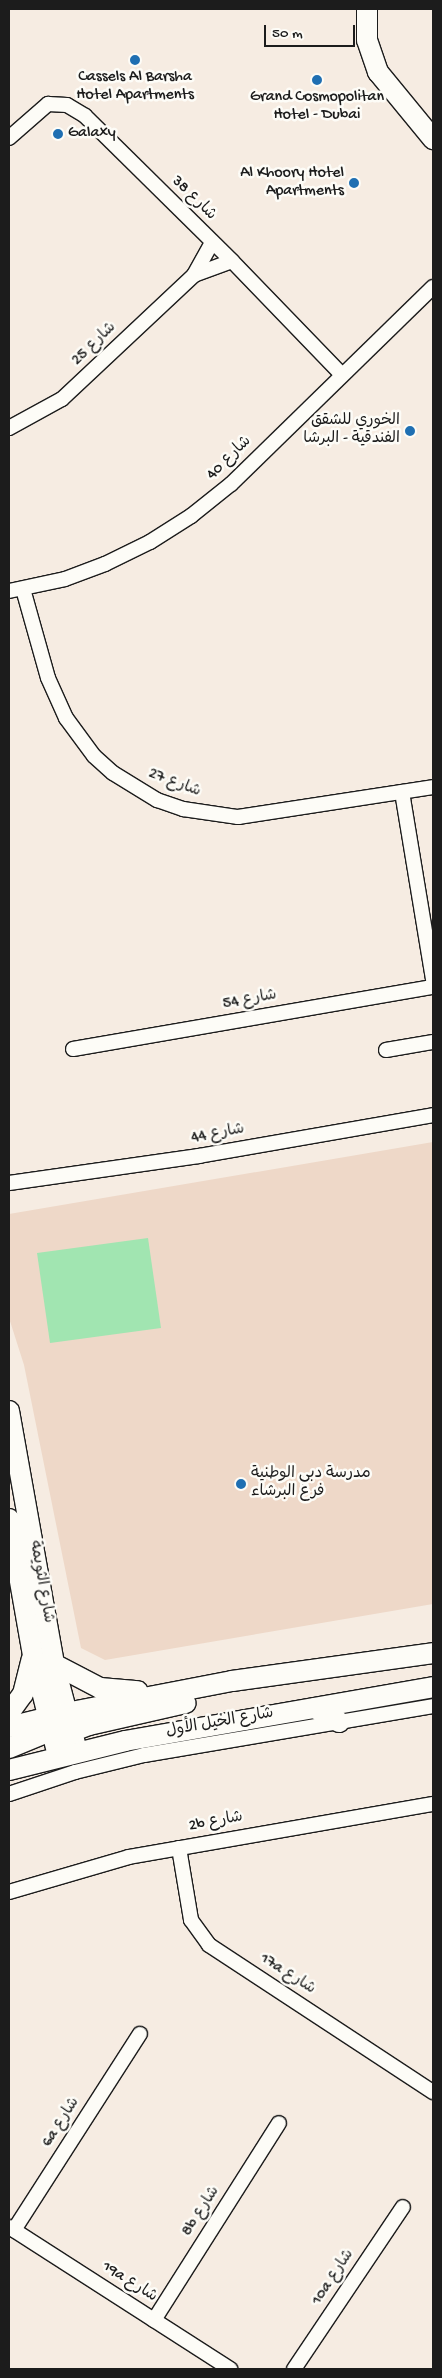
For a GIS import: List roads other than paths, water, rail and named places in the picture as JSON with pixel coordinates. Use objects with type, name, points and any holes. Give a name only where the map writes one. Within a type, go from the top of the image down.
[{"type":"main road","points":[[367,9],[367,40],[378,72],[433,139]]},
{"type":"main road","name":"شارع الثويمة","points":[[9,1411],[54,1664],[55,1721],[69,1747]]},
{"type":"main road","name":"شارع الثويمة","points":[[9,1519],[33,1655],[55,1721],[69,1747]]},
{"type":"main road","points":[[9,1727],[55,1721],[232,1681],[433,1652]]},
{"type":"main road","points":[[9,1713],[23,1694],[33,1655]]},
{"type":"main road","points":[[54,1664],[109,1690],[192,1689]]},
{"type":"main road","points":[[69,1747],[89,1725],[190,1702],[232,1681]]},
{"type":"main road","name":"شارع الخيل الأول","points":[[9,1770],[69,1747],[315,1708],[433,1687]]},
{"type":"main road","points":[[315,1708],[339,1722]]},
{"type":"main road","points":[[9,1748],[55,1721]]},
{"type":"street","name":"شارع 38","points":[[9,138],[42,107],[54,103],[67,105],[88,119],[232,261],[341,374]]},
{"type":"street","name":"شارع 25","points":[[9,428],[62,399],[194,274],[212,243]]},
{"type":"street","name":"شارع 25","points":[[194,274],[232,261]]},
{"type":"street","name":"شارع 40","points":[[9,590],[23,589],[105,564],[171,530],[230,484],[341,374],[433,287]]},
{"type":"street","name":"شارع 27","points":[[23,589],[48,678],[66,718],[94,756],[134,788],[183,809],[238,817],[433,787]]},
{"type":"street","points":[[402,792],[433,980]]},
{"type":"street","name":"شارع 54","points":[[73,1049],[433,987]]},
{"type":"street","points":[[386,1050],[433,1042]]},
{"type":"street","name":"شارع 44","points":[[9,1183],[198,1156],[433,1115]]},
{"type":"street","points":[[9,1794],[121,1760],[433,1706]]},
{"type":"street","name":"2b شارع","points":[[9,1892],[106,1863],[179,1848],[433,1804]]},
{"type":"street","name":"17a شارع","points":[[179,1848],[192,1920],[209,1945],[433,2092]]},
{"type":"street","name":"6a شارع","points":[[11,2228],[140,2034]]},
{"type":"street","name":"8b شارع","points":[[154,2320],[280,2122]]},
{"type":"street","name":"10a شارع","points":[[294,2369],[402,2206]]},
{"type":"street","name":"19a شارع","points":[[11,2228],[230,2369]]},
{"type":"place","name":"Cassels Al Barsha Hotel Apartments","points":[[135,60]]},
{"type":"place","name":"Grand Cosmopolitan Hotel - Dubai","points":[[317,80]]},
{"type":"place","name":"Galaxy","points":[[58,134]]},
{"type":"place","name":"Al Khoory Hotel Apartments","points":[[354,183]]},
{"type":"place","name":"الخوري للشقق الفندقية - البرشا","points":[[410,431]]},
{"type":"place","name":"مدرسة دبي الوطنية فرع البرشاء","points":[[241,1484]]}]
